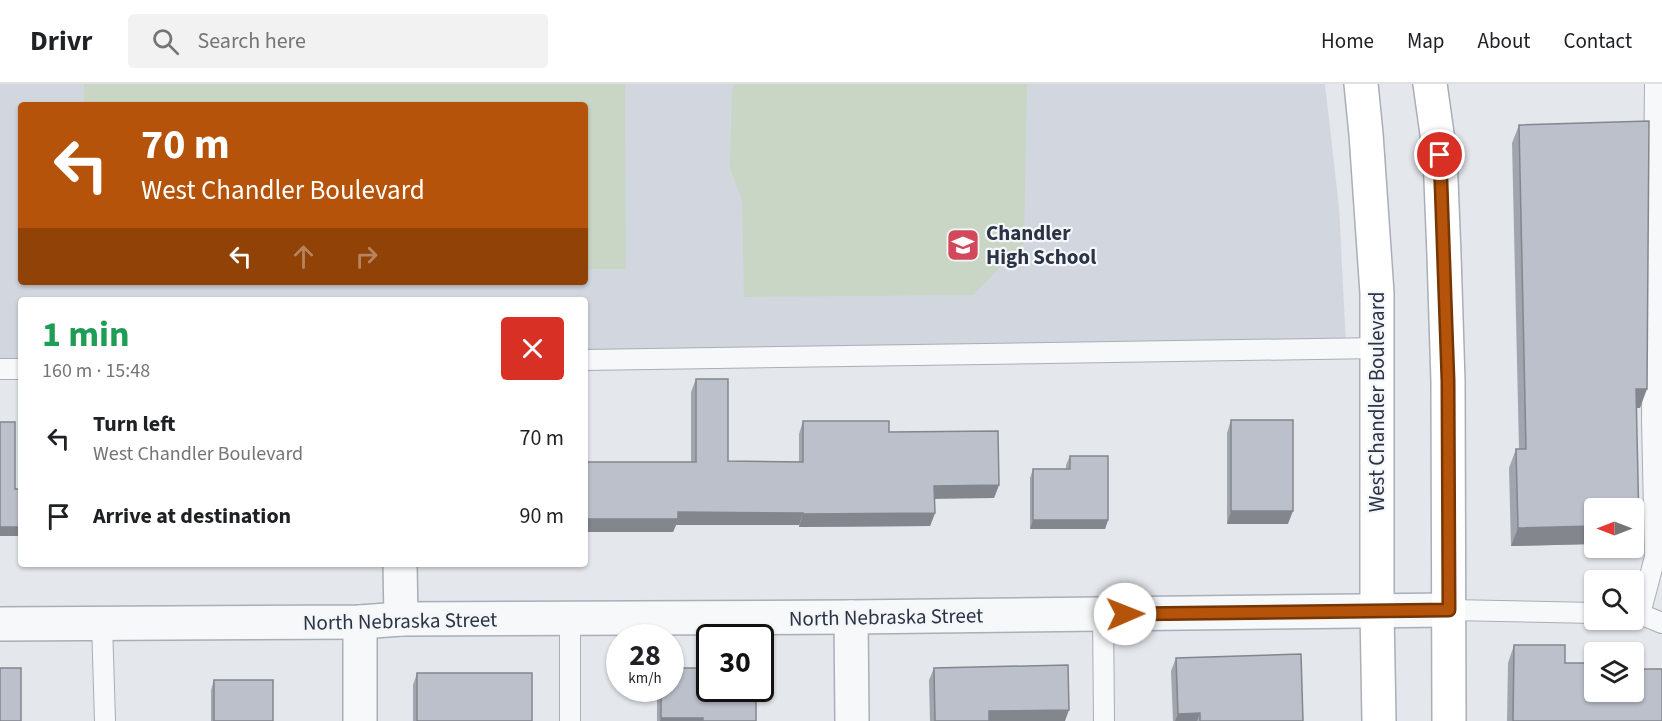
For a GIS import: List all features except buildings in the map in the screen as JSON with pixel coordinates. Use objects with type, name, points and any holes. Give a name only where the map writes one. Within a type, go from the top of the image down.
[{"type":"main road","name":"West Chandler Boulevard","points":[[1361,84],[1377,293],[1379,721]]},
{"type":"main road","points":[[1430,84],[1440,155],[1448,381],[1449,721]]},
{"type":"street","points":[[400,567],[401,619]]},
{"type":"street","name":"North Nebraska Street","points":[[0,624],[1449,610]]},
{"type":"street","points":[[851,617],[852,721]]},
{"type":"street","points":[[360,622],[360,721]]},
{"type":"lane","points":[[1644,592],[1655,557],[1652,419],[1655,84]]},
{"type":"lane","points":[[588,360],[1378,348]]},
{"type":"lane","points":[[0,369],[18,369]]},
{"type":"lane","points":[[1449,610],[1584,613]]},
{"type":"lane","points":[[1103,614],[1104,721]]},
{"type":"lane","points":[[1644,617],[1662,623]]},
{"type":"lane","points":[[570,620],[570,721]]},
{"type":"lane","points":[[102,623],[105,721]]},
{"type":"shaded area","name":"Chandler High School","points":[[0,84],[1325,84],[1339,207],[1346,345],[588,360],[588,297],[18,297],[18,369],[0,369]]},
{"type":"green space","points":[[84,84],[625,84],[626,269],[588,269],[588,102],[84,102]]},
{"type":"green space","points":[[735,84],[1027,84],[1024,243],[973,295],[744,297],[742,200],[730,168],[732,88]]},
{"type":"place","name":"Chandler High School","points":[[963,245]]},
{"type":"route","points":[[1125,614],[1449,610],[1448,381],[1440,155]]}]
